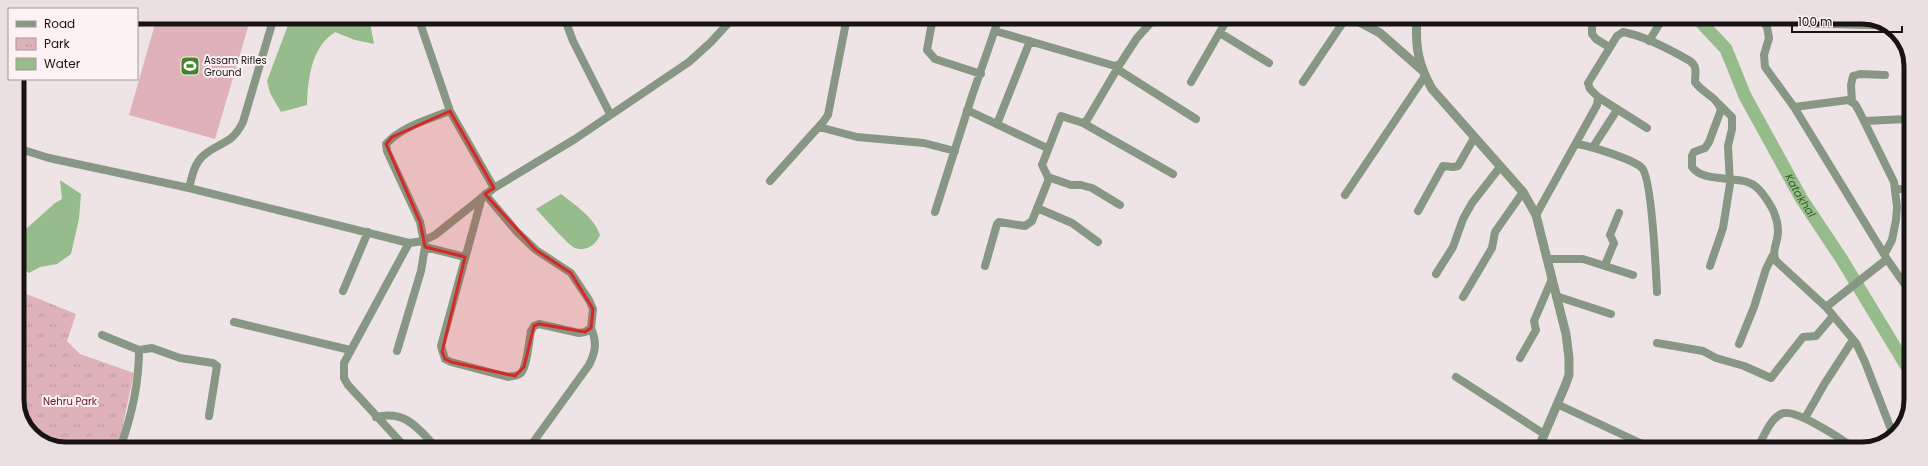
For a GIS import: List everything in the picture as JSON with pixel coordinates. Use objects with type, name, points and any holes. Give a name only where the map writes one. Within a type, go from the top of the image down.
[{"type":"street","points":[[189,188],[196,166],[202,156],[229,142],[237,134],[243,122],[272,24]]},
{"type":"street","points":[[420,24],[450,111],[494,188]]},
{"type":"street","points":[[567,24],[573,41],[610,114]]},
{"type":"street","points":[[424,244],[483,195],[575,139],[689,62],[728,24]]},
{"type":"street","points":[[770,181],[819,127],[828,114],[847,24]]},
{"type":"street","points":[[932,24],[927,50],[930,55],[935,59],[981,74]]},
{"type":"street","points":[[935,212],[967,110],[981,74],[997,24]]},
{"type":"street","points":[[1082,123],[1086,120],[1137,38],[1150,24]]},
{"type":"street","points":[[1191,82],[1225,24]]},
{"type":"street","points":[[1303,82],[1346,24]]},
{"type":"street","points":[[1363,24],[1380,33],[1423,73]]},
{"type":"street","points":[[1417,24],[1418,54],[1423,73],[1432,89],[1523,192],[1536,215],[1566,334],[1569,358],[1569,375],[1541,442]]},
{"type":"street","points":[[1592,24],[1592,34],[1609,47]]},
{"type":"street","points":[[1649,41],[1659,24]]},
{"type":"street","points":[[1765,24],[1767,27],[1769,38],[1765,67],[1794,107],[1886,256],[1904,282]]},
{"type":"street","points":[[1813,24],[1868,25]]},
{"type":"street","points":[[994,31],[1114,66],[1119,66],[1196,119]]},
{"type":"street","points":[[1647,128],[1598,97],[1590,89],[1588,82],[1609,47],[1617,36],[1623,32],[1649,41],[1683,57],[1695,65],[1695,82],[1698,88],[1716,99],[1732,117],[1732,129],[1728,146],[1730,179],[1723,228],[1710,266]]},
{"type":"street","points":[[1220,33],[1269,63]]},
{"type":"street","points":[[997,124],[1030,41]]},
{"type":"street","points":[[1346,195],[1423,73]]},
{"type":"street","points":[[1826,307],[1870,273],[1886,256],[1894,235],[1897,207],[1894,182],[1865,121],[1852,102],[1851,85],[1854,76],[1860,74],[1885,75]]},
{"type":"street","points":[[1536,215],[1577,144],[1597,105],[1598,97]]},
{"type":"street","points":[[1794,107],[1842,100],[1852,102]]},
{"type":"street","points":[[1720,104],[1721,110],[1709,142],[1705,148],[1694,152],[1691,162],[1692,167],[1698,172],[1754,185],[1772,208],[1778,232],[1773,255],[1766,269],[1754,307],[1739,344]]},
{"type":"street","points":[[967,110],[1044,148],[1049,147]]},
{"type":"street","points":[[1593,147],[1617,110]]},
{"type":"street","points":[[397,352],[421,271],[424,244],[420,222],[387,152],[386,144],[392,137],[419,123],[450,111]]},
{"type":"street","points":[[985,266],[997,224],[999,222],[1025,226],[1032,221],[1046,187],[1048,177],[1042,165],[1061,116],[1082,123],[1173,174]]},
{"type":"street","points":[[1865,121],[1904,119]]},
{"type":"street","points":[[819,127],[857,137],[924,143],[955,151]]},
{"type":"street","points":[[1418,212],[1443,166],[1453,168],[1458,166],[1474,138]]},
{"type":"street","points":[[1577,144],[1593,147],[1638,165],[1645,172],[1655,247],[1657,292]]},
{"type":"street","points":[[24,150],[49,158],[189,188],[408,243],[424,244],[465,257]]},
{"type":"street","points":[[1436,274],[1453,247],[1463,219],[1472,203],[1500,167]]},
{"type":"street","points":[[1048,177],[1072,186],[1081,185],[1092,188],[1120,206]]},
{"type":"street","points":[[1896,189],[1904,189]]},
{"type":"street","points":[[1463,297],[1492,248],[1495,232],[1523,192]]},
{"type":"street","points":[[483,195],[442,346],[444,359],[508,377],[515,376],[521,373],[524,367],[531,331],[534,326],[539,324],[547,325],[579,333],[586,332],[591,328]]},
{"type":"street","points":[[483,195],[536,250],[571,273],[589,300],[593,309],[591,328],[596,344],[595,352],[588,365],[532,442]]},
{"type":"street","points":[[1037,208],[1072,223],[1098,242]]},
{"type":"street","points":[[1605,265],[1614,243],[1610,235],[1619,213]]},
{"type":"street","points":[[343,292],[368,232]]},
{"type":"street","points":[[400,442],[376,417],[344,378],[344,363],[408,243]]},
{"type":"street","points":[[1773,255],[1785,271],[1826,307],[1853,340],[1865,362],[1891,430]]},
{"type":"street","points":[[1546,259],[1573,258],[1605,265],[1633,276]]},
{"type":"street","points":[[1520,358],[1536,330],[1534,321],[1552,278]]},
{"type":"street","points":[[1556,296],[1611,314]]},
{"type":"street","points":[[1657,343],[1703,351],[1716,358],[1744,366],[1771,378],[1803,337],[1816,336],[1833,316]]},
{"type":"street","points":[[234,322],[350,350]]},
{"type":"street","points":[[102,335],[139,350],[152,348],[180,358],[213,363],[217,366],[209,416]]},
{"type":"street","points":[[1805,418],[1825,383],[1853,340]]},
{"type":"street","points":[[122,442],[128,426],[139,361],[139,350]]},
{"type":"street","points":[[1456,377],[1544,434]]},
{"type":"street","points":[[1557,404],[1638,442]]},
{"type":"street","points":[[1761,442],[1777,416],[1788,412],[1805,418],[1844,442]]},
{"type":"street","points":[[376,417],[388,414],[402,417],[410,422],[431,442]]},
{"type":"highlighted area","points":[[450,111],[494,188],[485,194],[536,250],[571,273],[593,309],[591,328],[585,332],[539,324],[534,326],[524,367],[515,376],[451,362],[445,359],[442,352],[465,257],[425,247],[420,222],[386,144],[392,137]]},
{"type":"green space","name":"Assam Rifles Ground","points":[[155,24],[249,24],[215,139],[129,115]]},
{"type":"green space","name":"Nehru Park","points":[[24,293],[76,314],[67,341],[80,354],[134,373],[119,442],[66,442],[52,440],[40,433],[34,428],[27,416],[24,403]]},
{"type":"water","points":[[288,24],[370,24],[374,44],[355,40],[335,32],[321,46],[312,64],[308,84],[307,105],[281,112],[270,93],[267,81]]},
{"type":"water","points":[[60,180],[81,194],[79,219],[71,254],[57,264],[40,267],[29,273],[24,270],[24,231],[55,203],[62,199]]},
{"type":"water","points":[[561,194],[584,212],[597,229],[600,235],[596,242],[590,247],[579,249],[572,246],[536,209]]},
{"type":"waterway","name":"Katakhal","points":[[1703,24],[1726,49],[1745,96],[1801,198],[1841,258],[1904,362]]},
{"type":"place","name":"Assam Rifles Ground","points":[[190,66]]}]
